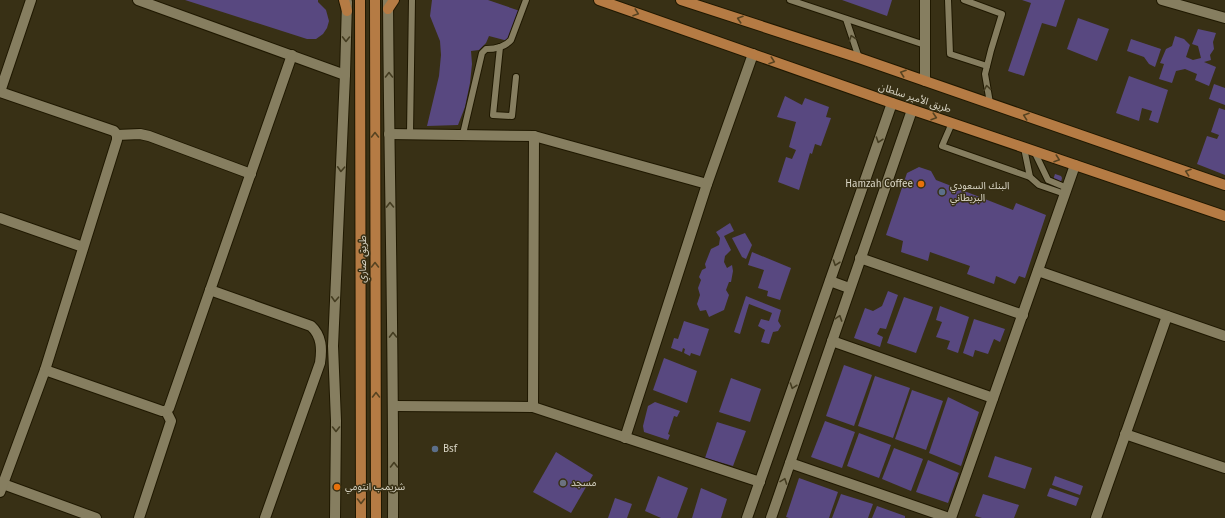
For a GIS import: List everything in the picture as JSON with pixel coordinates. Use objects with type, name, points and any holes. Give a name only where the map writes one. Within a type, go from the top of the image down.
[{"type":"main road","points":[[346,0],[347,11]]},
{"type":"main road","name":"طريق صاري","points":[[360,0],[361,518]]},
{"type":"main road","name":"طريق صاري","points":[[375,0],[376,518]]},
{"type":"main road","points":[[388,3],[394,0]]},
{"type":"main road","name":"طريق الأمير سلطان","points":[[599,0],[912,110],[1225,216]]},
{"type":"main road","name":"طريق الأمير سلطان","points":[[681,0],[859,58],[1225,185]]},
{"type":"street","points":[[31,0],[0,92],[114,131],[117,140],[45,370],[1,488],[96,518]]},
{"type":"street","points":[[138,0],[345,75]]},
{"type":"street","points":[[925,81],[926,0]]},
{"type":"street","points":[[1162,0],[1225,18]]},
{"type":"street","points":[[388,3],[394,406],[393,518]]},
{"type":"street","points":[[335,518],[336,421],[333,346],[347,11]]},
{"type":"street","points":[[625,438],[707,184],[753,54]]},
{"type":"street","points":[[166,411],[169,408],[292,55]]},
{"type":"street","points":[[747,518],[892,103]]},
{"type":"street","points":[[771,518],[849,288],[912,110]]},
{"type":"street","points":[[389,134],[410,133],[534,136],[707,184]]},
{"type":"street","points":[[116,135],[140,134],[149,136],[251,174]]},
{"type":"street","points":[[533,407],[534,136]]},
{"type":"street","points":[[790,463],[950,518],[1075,165]]},
{"type":"street","points":[[0,218],[83,247]]},
{"type":"street","points":[[860,258],[1023,315]]},
{"type":"street","points":[[1038,271],[1225,336]]},
{"type":"street","points":[[830,281],[849,288]]},
{"type":"street","points":[[210,290],[311,326],[318,333],[320,340],[320,363],[265,518]]},
{"type":"street","points":[[1096,518],[1167,316]]},
{"type":"street","points":[[832,341],[993,398]]},
{"type":"street","points":[[45,370],[166,411],[171,421],[139,518]]},
{"type":"street","points":[[394,406],[533,407],[760,482]]},
{"type":"street","points":[[1125,434],[1225,468]]},
{"type":"lane","points":[[410,133],[412,0]]},
{"type":"lane","points":[[463,134],[482,53],[486,49],[495,49],[508,44],[511,40],[526,0]]},
{"type":"lane","points":[[790,0],[925,45]]},
{"type":"lane","points":[[948,0],[950,54],[987,66]]},
{"type":"lane","points":[[964,0],[1002,14],[985,74],[990,103]]},
{"type":"lane","points":[[846,19],[859,58]]},
{"type":"lane","points":[[500,47],[493,115],[512,116],[516,77]]},
{"type":"lane","points":[[952,123],[942,146],[1030,176],[1040,185],[1066,191]]},
{"type":"lane","points":[[1029,149],[1030,176]]},
{"type":"lane","points":[[1029,149],[1048,180],[1066,191]]},
{"type":"building","points":[[185,0],[318,0],[318,2],[326,10],[329,21],[323,34],[316,39],[307,39]]},
{"type":"building","points":[[432,0],[488,0],[520,11],[508,41],[489,36],[486,43],[479,50],[471,51],[472,64],[470,83],[465,107],[458,125],[427,126],[439,76],[441,55],[440,41],[430,16]]},
{"type":"building","points":[[842,0],[892,0],[887,16]]},
{"type":"building","points":[[1022,0],[1065,0],[1056,27],[1042,23],[1024,76],[1008,71],[1031,3]]},
{"type":"building","points":[[1078,18],[1109,29],[1097,61],[1067,49]]},
{"type":"building","points":[[1198,29],[1216,33],[1213,42],[1214,49],[1210,55],[1211,60],[1204,62],[1216,67],[1209,86],[1195,80],[1197,74],[1185,69],[1176,71],[1172,83],[1159,79],[1164,64],[1160,63],[1166,49],[1172,46],[1175,36],[1184,39],[1190,45],[1186,57],[1193,60],[1201,58],[1198,46],[1192,44]]},
{"type":"building","points":[[1131,39],[1161,49],[1155,67],[1149,64],[1144,57],[1127,51]]},
{"type":"building","points":[[1129,76],[1168,90],[1158,123],[1149,120],[1152,111],[1142,108],[1139,121],[1116,113]]},
{"type":"building","points":[[1214,84],[1225,88],[1225,105],[1209,99]]},
{"type":"building","points":[[785,96],[802,105],[805,98],[829,107],[826,117],[831,118],[821,146],[815,144],[812,154],[810,153],[799,190],[778,182],[786,157],[792,159],[796,150],[789,147],[796,122],[777,117]]},
{"type":"building","points":[[1219,108],[1225,110],[1225,175],[1197,164],[1207,136],[1217,139],[1219,135],[1211,132]]},
{"type":"building","points":[[919,167],[931,171],[936,180],[1013,210],[1016,203],[1046,215],[1025,278],[1019,276],[1015,284],[996,276],[994,284],[967,274],[970,266],[930,252],[928,261],[901,252],[903,241],[886,235],[907,173]]},
{"type":"building","points":[[1055,174],[1061,176],[1061,182],[1059,183],[1053,180]]},
{"type":"building","points":[[730,223],[734,231],[724,236],[731,250],[725,256],[724,262],[727,268],[732,265],[733,271],[731,282],[729,282],[726,290],[729,295],[724,310],[709,317],[706,310],[700,311],[697,304],[700,295],[698,288],[701,280],[699,277],[702,270],[706,268],[705,264],[711,249],[719,245],[720,238],[716,232]]},
{"type":"building","points":[[745,233],[752,245],[746,259],[742,257],[732,238]]},
{"type":"building","points":[[752,252],[791,268],[780,300],[767,296],[768,291],[758,288],[764,270],[748,265]]},
{"type":"building","points":[[888,291],[898,295],[886,329],[880,328],[877,334],[883,337],[880,347],[854,338],[865,308],[873,311],[882,306]]},
{"type":"building","points":[[746,296],[781,310],[778,321],[781,326],[778,331],[773,332],[769,344],[761,342],[765,330],[758,326],[761,319],[769,321],[772,313],[749,304],[740,334],[734,332]]},
{"type":"building","points":[[904,297],[933,307],[916,353],[887,343]]},
{"type":"building","points":[[940,306],[969,317],[958,353],[947,349],[950,341],[936,337],[942,322],[936,320]]},
{"type":"building","points":[[974,319],[1005,329],[1000,342],[994,339],[988,354],[975,350],[973,357],[963,353]]},
{"type":"building","points":[[684,321],[709,329],[700,356],[691,353],[690,356],[684,353],[685,349],[683,348],[682,352],[671,348],[674,338],[678,339]]},
{"type":"building","points":[[664,358],[697,371],[687,403],[653,390]]},
{"type":"building","points":[[844,365],[872,375],[854,426],[826,416]]},
{"type":"building","points":[[875,376],[910,388],[893,438],[858,426]]},
{"type":"building","points":[[731,378],[761,389],[750,422],[719,412]]},
{"type":"building","points":[[912,390],[943,401],[926,450],[895,439]]},
{"type":"building","points":[[948,397],[979,412],[961,466],[929,453]]},
{"type":"building","points":[[655,402],[680,411],[677,417],[674,416],[668,434],[670,435],[668,440],[644,432],[643,426],[648,406]]},
{"type":"building","points":[[825,421],[855,432],[842,468],[811,457]]},
{"type":"building","points":[[717,422],[746,431],[733,466],[705,458]]},
{"type":"building","points":[[859,433],[891,445],[879,478],[847,466]]},
{"type":"building","points":[[894,448],[923,459],[911,491],[882,479]]},
{"type":"building","name":"مسجد","points":[[556,452],[593,475],[571,513],[533,492]]},
{"type":"building","points":[[995,456],[1032,468],[1025,489],[988,477]]},
{"type":"building","points":[[928,460],[959,473],[948,503],[916,492]]},
{"type":"building","points":[[658,476],[688,488],[677,518],[661,518],[645,511]]},
{"type":"building","points":[[1055,476],[1083,486],[1080,495],[1052,485]]},
{"type":"building","points":[[799,478],[838,492],[829,518],[786,517]]},
{"type":"building","points":[[701,488],[727,499],[721,518],[692,518]]},
{"type":"building","points":[[1050,488],[1079,498],[1076,506],[1047,496]]},
{"type":"building","points":[[841,494],[873,504],[868,518],[832,518]]},
{"type":"building","points":[[983,494],[1019,505],[1014,518],[982,518],[975,516]]},
{"type":"building","points":[[615,498],[632,504],[627,518],[608,518]]},
{"type":"building","points":[[877,506],[905,516],[905,518],[872,518]]},
{"type":"place","name":"Hamzah Coffee","points":[[921,184]]},
{"type":"place","name":"البنك السعودي البريطاني","points":[[942,192]]},
{"type":"place","name":"Bsf","points":[[435,449]]},
{"type":"place","name":"مسجد","points":[[563,483]]},
{"type":"place","name":"شريمب انتومي","points":[[337,487]]}]
